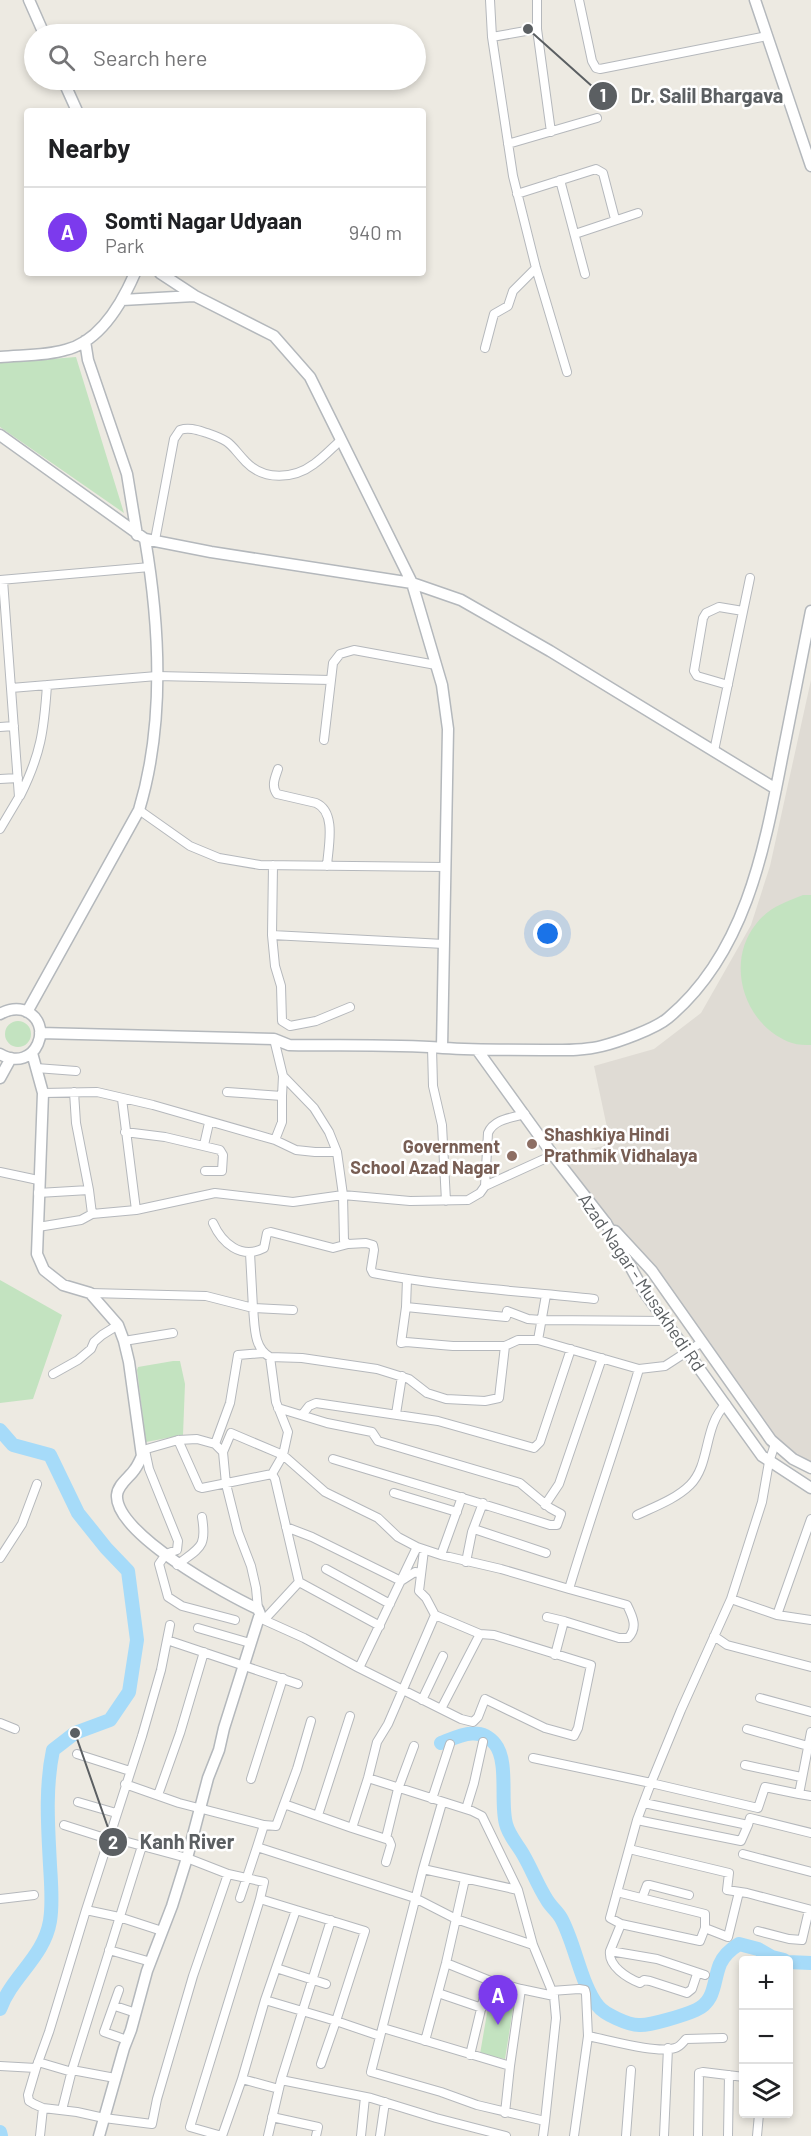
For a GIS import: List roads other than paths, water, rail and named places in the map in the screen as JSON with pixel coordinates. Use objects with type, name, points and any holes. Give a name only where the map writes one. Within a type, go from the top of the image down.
[{"type":"street","points":[[29,0],[40,24]]},
{"type":"street","points":[[490,0],[492,37],[518,194],[536,268],[567,372]]},
{"type":"street","points":[[537,0],[537,29],[551,132]]},
{"type":"street","points":[[579,0],[592,61],[596,68],[600,69],[767,36]]},
{"type":"street","points":[[754,0],[811,166]]},
{"type":"street","points":[[492,37],[537,29]]},
{"type":"street","points":[[68,90],[76,108]]},
{"type":"street","points":[[508,144],[597,118]]},
{"type":"street","points":[[518,194],[593,169],[600,170],[603,173],[615,219]]},
{"type":"street","points":[[560,180],[585,274]]},
{"type":"street","points":[[575,234],[638,213]]},
{"type":"street","points":[[486,348],[494,314],[508,306],[513,291],[536,268]]},
{"type":"street","points":[[0,357],[66,350],[85,341],[105,323],[122,300],[134,276]]},
{"type":"street","points":[[165,276],[195,296],[274,336],[310,376],[412,583],[447,707],[444,944],[433,1086],[442,1125],[446,1201]]},
{"type":"street","points":[[122,300],[195,296]]},
{"type":"street","points":[[27,1011],[139,810],[152,755],[155,728],[157,676],[146,538],[88,360],[85,341]]},
{"type":"street","points":[[146,538],[174,439],[180,430],[198,430],[228,441],[246,463],[259,472],[270,475],[304,471],[341,440]]},
{"type":"street","points":[[0,435],[146,538],[211,552],[412,583],[461,600],[550,651],[776,789]]},
{"type":"street","points":[[19,797],[2,580],[150,567]]},
{"type":"street","points":[[714,751],[750,578]]},
{"type":"street","points":[[728,685],[697,676],[694,671],[703,618],[706,613],[719,608],[743,611]]},
{"type":"street","points":[[40,1033],[274,1039],[289,1045],[478,1051],[575,1050],[601,1047],[666,1020],[692,996],[716,964],[742,915],[755,881],[776,789],[811,611]]},
{"type":"street","points":[[324,740],[333,663],[336,657],[354,650],[436,664]]},
{"type":"street","points":[[11,688],[157,676],[331,680]]},
{"type":"street","points":[[0,829],[32,772],[44,732],[47,685]]},
{"type":"street","points":[[0,727],[14,726]]},
{"type":"street","points":[[278,770],[273,783],[277,794],[316,803],[325,811],[329,832],[327,866]]},
{"type":"street","points":[[0,779],[18,778]]},
{"type":"street","points":[[139,810],[190,846],[219,858],[273,865],[446,867]]},
{"type":"street","points":[[273,865],[272,935],[275,966],[280,986],[281,1016],[285,1024],[290,1026],[316,1021],[350,1007]]},
{"type":"street","points":[[272,935],[444,944]]},
{"type":"street","points":[[0,1014],[15,1009],[27,1011],[35,1019],[40,1033],[38,1045],[32,1053],[22,1058],[4,1058],[0,1078]]},
{"type":"street","points":[[274,1039],[283,1076],[282,1122],[275,1140]]},
{"type":"street","name":"Azad Nagar - Musakhedi Rd","points":[[478,1051],[553,1155],[606,1223],[645,1293],[766,1459]]},
{"type":"street","points":[[32,1053],[43,1093],[37,1254],[45,1270],[63,1285],[90,1293],[206,1296],[254,1308],[293,1310]]},
{"type":"street","points":[[36,1068],[76,1071]]},
{"type":"street","points":[[283,1076],[303,1095],[322,1119],[337,1152],[343,1195],[343,1237],[348,1244]]},
{"type":"street","points":[[74,1092],[75,1117],[92,1214]]},
{"type":"street","points":[[43,1093],[97,1092],[275,1140],[297,1150],[337,1152]]},
{"type":"street","points":[[227,1092],[282,1096]]},
{"type":"street","points":[[122,1099],[136,1210]]},
{"type":"street","points":[[485,1186],[490,1127],[495,1123],[525,1114]]},
{"type":"street","points":[[204,1145],[209,1123]]},
{"type":"street","points":[[125,1132],[165,1137],[220,1150],[223,1155],[222,1171],[205,1171]]},
{"type":"street","points":[[38,1227],[81,1220],[92,1214],[136,1210],[215,1193],[292,1202],[343,1195],[410,1201],[468,1200],[480,1193],[485,1186],[553,1155]]},
{"type":"street","points":[[0,1172],[39,1180]]},
{"type":"street","points":[[38,1193],[89,1190]]},
{"type":"street","points":[[213,1223],[225,1243],[250,1253],[264,1248],[267,1233],[272,1232],[333,1248],[366,1243],[373,1245],[374,1250],[371,1272],[407,1280],[594,1299]]},
{"type":"street","points":[[606,1223],[652,1271],[746,1407],[775,1444],[793,1459],[811,1468]]},
{"type":"street","points":[[178,1440],[199,1487],[206,1488],[272,1474],[283,1455],[288,1432],[276,1402],[266,1355],[257,1344],[250,1253]]},
{"type":"street","points":[[407,1280],[401,1343],[453,1347],[505,1346],[518,1340],[538,1340],[639,1369],[665,1366],[702,1342]]},
{"type":"street","points":[[90,1293],[118,1325],[124,1341],[148,1469],[177,1536],[179,1548],[166,1554],[159,1568],[168,1597],[182,1606],[235,1620]]},
{"type":"street","points":[[538,1340],[546,1295]]},
{"type":"street","points":[[406,1307],[506,1317],[507,1311],[528,1319],[541,1320],[666,1322]]},
{"type":"street","points":[[52,1374],[78,1360],[102,1335],[118,1325]]},
{"type":"street","points":[[124,1341],[173,1333]]},
{"type":"street","points":[[215,1444],[230,1403],[238,1355],[302,1358],[377,1369],[409,1379],[427,1393],[446,1399],[495,1399],[499,1398],[505,1346]]},
{"type":"street","points":[[302,1415],[309,1406],[316,1403],[396,1414],[438,1421],[534,1449],[540,1442],[571,1349]]},
{"type":"street","points":[[545,1504],[559,1484],[602,1358]]},
{"type":"street","points":[[569,1589],[589,1520],[616,1446],[639,1369]]},
{"type":"street","points":[[396,1414],[402,1376]]},
{"type":"street","points":[[637,1515],[680,1494],[692,1484],[701,1465],[712,1425],[726,1404]]},
{"type":"street","points":[[278,1408],[327,1423],[372,1432],[378,1441],[519,1484],[561,1514],[557,1525],[544,1523],[333,1459]]},
{"type":"street","points":[[261,1614],[251,1566],[238,1532],[226,1484],[223,1452],[231,1433],[283,1455],[326,1492],[378,1518],[398,1537],[420,1549],[501,1569],[627,1605],[633,1617],[633,1631],[628,1638],[619,1638],[547,1617]]},
{"type":"street","points":[[144,1449],[178,1440],[197,1439],[215,1444],[223,1452]]},
{"type":"street","points":[[617,1892],[705,1914],[705,1928],[700,1941],[621,1924],[610,1918],[617,1892],[637,1820],[651,1783],[731,1599],[762,1502],[766,1459],[775,1444]]},
{"type":"street","points":[[144,1449],[136,1468],[119,1487],[117,1499],[119,1506],[137,1531],[177,1565],[304,1638],[455,1717],[473,1722],[478,1717],[485,1699],[545,1728],[574,1736],[578,1728],[592,1667],[589,1663],[555,1655],[494,1635],[480,1634],[435,1615],[426,1598],[419,1591],[420,1549]]},
{"type":"street","points":[[766,1459],[811,1488]]},
{"type":"street","points":[[272,1474],[300,1582],[380,1626]]},
{"type":"street","points":[[0,1558],[22,1524],[37,1484]]},
{"type":"street","points":[[394,1493],[457,1512]]},
{"type":"street","points":[[441,1556],[462,1497]]},
{"type":"street","points":[[466,1562],[483,1503]]},
{"type":"street","points":[[177,1565],[203,1542],[201,1517]]},
{"type":"street","points":[[777,1615],[811,1519]]},
{"type":"street","points":[[286,1527],[312,1536],[400,1581]]},
{"type":"street","points":[[474,1529],[546,1552]]},
{"type":"street","points":[[359,1668],[400,1581],[420,1549]]},
{"type":"street","points":[[326,1569],[390,1604]]},
{"type":"street","points":[[400,1581],[415,1572],[420,1573]]},
{"type":"street","points":[[99,2136],[151,1962],[187,1858],[208,1778],[219,1750],[250,1642],[261,1614],[300,1582]]},
{"type":"street","points":[[731,1599],[777,1615],[811,1620]]},
{"type":"street","points":[[352,1828],[381,1732],[388,1724],[435,1615]]},
{"type":"street","points":[[555,1655],[564,1621]]},
{"type":"street","points":[[171,1624],[161,1670],[37,2065],[28,2098],[31,2103],[43,2108],[152,2124],[187,1996],[228,1874]]},
{"type":"street","points":[[198,1628],[250,1642]]},
{"type":"street","points":[[441,1709],[480,1634]]},
{"type":"street","points":[[714,1636],[727,1645],[811,1667]]},
{"type":"street","points":[[167,1640],[298,1684]]},
{"type":"street","points":[[158,1795],[180,1733],[204,1652]]},
{"type":"street","points":[[422,1700],[443,1656]]},
{"type":"street","points":[[251,1779],[283,1678]]},
{"type":"street","points":[[760,1698],[811,1712]]},
{"type":"street","points":[[318,1815],[350,1716]]},
{"type":"street","points":[[125,1784],[201,1808],[264,1825],[276,1826],[297,1769],[311,1721]]},
{"type":"street","points":[[0,1723],[15,1729]]},
{"type":"street","points":[[747,1729],[808,1746]]},
{"type":"street","points":[[799,1794],[811,1732]]},
{"type":"street","points":[[466,1809],[483,1742]]},
{"type":"street","points":[[432,1799],[450,1744]]},
{"type":"street","points":[[386,1838],[398,1789],[414,1746]]},
{"type":"street","points":[[77,1754],[130,1771]]},
{"type":"street","points":[[533,1758],[758,1808],[765,1786],[811,1796]]},
{"type":"street","points":[[745,1765],[801,1777]]},
{"type":"street","points":[[368,1778],[482,1816],[518,1890],[533,1945],[553,1993],[556,2018],[543,2136]]},
{"type":"street","points":[[78,1802],[116,1813]]},
{"type":"street","points":[[442,1803],[415,1898],[371,2072],[505,2113],[545,2121]]},
{"type":"street","points":[[644,1803],[748,1825]]},
{"type":"street","points":[[284,1804],[386,1838],[391,1845],[386,1862]]},
{"type":"street","points":[[637,1820],[741,1841],[750,1818],[811,1833]]},
{"type":"street","points":[[64,1825],[187,1858],[228,1874],[264,1882],[190,2127],[222,2136],[296,1910]]},
{"type":"street","points":[[240,1898],[264,1825]]},
{"type":"street","points":[[62,2110],[142,1846]]},
{"type":"street","points":[[257,1847],[415,1898],[456,1919],[533,1945]]},
{"type":"street","points":[[629,1849],[729,1873],[727,1890],[810,1910],[802,1940],[758,1931]]},
{"type":"street","points":[[743,1854],[811,1872]]},
{"type":"street","points":[[423,1869],[518,1890]]},
{"type":"street","points":[[425,2041],[465,1879]]},
{"type":"street","points":[[642,1898],[647,1885],[688,1895]]},
{"type":"street","points":[[705,1928],[728,1936],[739,1892]]},
{"type":"street","points":[[0,1899],[34,1895]]},
{"type":"street","points":[[260,1899],[365,1931],[321,2064]]},
{"type":"street","points":[[86,1910],[119,1917],[162,1931]]},
{"type":"street","points":[[268,2136],[281,2080],[331,1920]]},
{"type":"street","points":[[610,1951],[657,1959],[701,1975],[687,1993],[650,1981],[644,1980],[640,1983],[613,1965],[609,1957],[610,1951],[621,1924]]},
{"type":"street","points":[[109,1950],[151,1962]]},
{"type":"street","points":[[446,1963],[488,1980],[521,1989],[553,1993],[585,1990],[588,2037],[574,2136]]},
{"type":"street","points":[[276,1968],[326,1984]]},
{"type":"street","points":[[470,2055],[488,1980]]},
{"type":"street","points":[[505,2113],[521,1989]]},
{"type":"street","points":[[119,1990],[104,2032],[127,2040]]},
{"type":"street","points":[[438,1994],[482,2008]]},
{"type":"street","points":[[265,2000],[336,2021],[425,2041],[510,2066]]},
{"type":"street","points":[[115,2006],[136,2013]]},
{"type":"street","points":[[588,2037],[668,2049],[678,2047],[686,2039],[723,2037]]},
{"type":"street","points":[[664,2136],[668,2049]]},
{"type":"street","points":[[0,2066],[37,2065],[115,2078]]},
{"type":"street","points":[[626,2136],[631,2070]]},
{"type":"street","points":[[698,2136],[699,2073],[739,2076]]},
{"type":"street","points":[[728,2136],[729,2075]]},
{"type":"street","points":[[242,2079],[279,2089]]},
{"type":"street","points":[[281,2080],[386,2102],[506,2136]]},
{"type":"street","points":[[361,2136],[365,2097]]},
{"type":"street","points":[[380,2136],[386,2102]]},
{"type":"street","points":[[40,2136],[43,2108]]},
{"type":"street","points":[[272,2117],[318,2127],[316,2136]]},
{"type":"street","points":[[757,2136],[759,2118]]},
{"type":"waterway","points":[[0,1430],[13,1445],[50,1455],[78,1513],[128,1571],[137,1640],[129,1692],[110,1720],[75,1733],[53,1750],[48,1808],[52,1893],[50,1921],[47,1934],[35,1956],[12,1986],[0,2009]]},
{"type":"waterway","points":[[441,1743],[462,1735],[476,1733],[489,1738],[495,1744],[502,1761],[504,1815],[507,1828],[544,1895],[561,1918],[592,1997],[598,2006],[611,2016],[639,2025],[684,2015],[702,2006],[711,1996],[720,1964],[739,1944],[758,1949],[770,1956]]},
{"type":"waterway","points":[[793,1962],[811,1963]]},
{"type":"waterway","points":[[0,2132],[1,2136]]},
{"type":"place","name":"Dr. Salil Bhargava","points":[[528,29]]},
{"type":"place","name":"Shashkiya Hindi Prathmik Vidhalaya","points":[[532,1144]]},
{"type":"place","name":"Government School Azad Nagar","points":[[512,1156]]},
{"type":"place","name":"Kanh River","points":[[75,1733]]},
{"type":"place","name":"Somti Nagar Udyaan","points":[[498,2025]]}]
